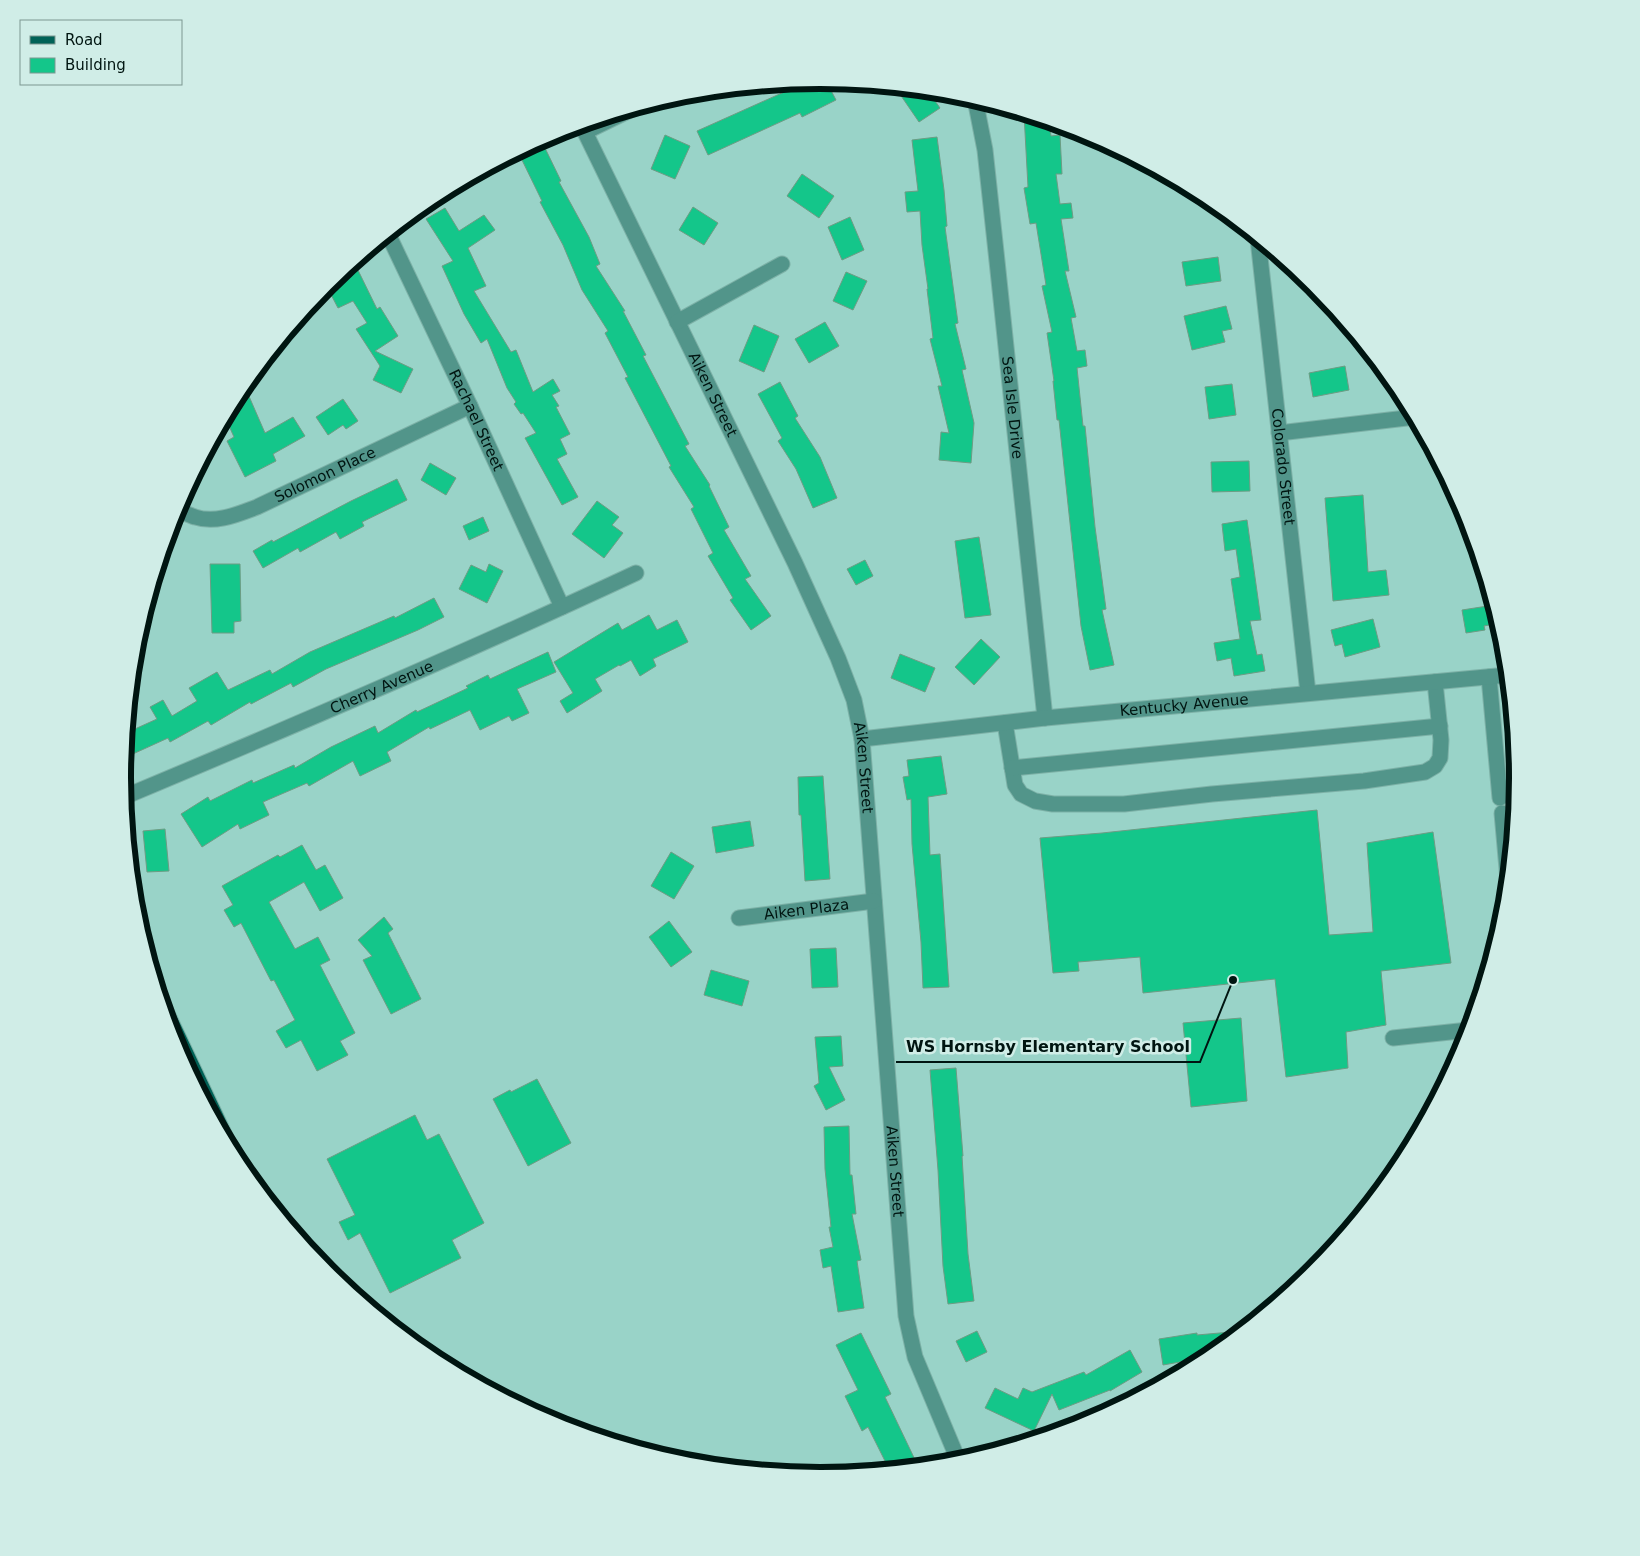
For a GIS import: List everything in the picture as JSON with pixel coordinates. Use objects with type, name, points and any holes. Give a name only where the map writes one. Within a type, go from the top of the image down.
[{"type":"street","name":"Sea Isle Drive","points":[[976,107],[984,150],[996,252],[1045,718]]},
{"type":"street","name":"Aiken Street","points":[[584,130],[795,563],[838,658],[854,700],[862,739],[906,1316],[914,1358],[955,1454]]},
{"type":"street","name":"Rachael Street","points":[[390,239],[470,406],[562,607]]},
{"type":"street","name":"Colorado Street","points":[[1259,247],[1308,693]]},
{"type":"street","points":[[677,322],[782,264]]},
{"type":"street","name":"Solomon Place","points":[[184,512],[208,519],[224,518],[239,513],[470,406]]},
{"type":"street","points":[[1279,433],[1407,418]]},
{"type":"street","name":"Cherry Avenue","points":[[131,794],[302,722],[636,573]]},
{"type":"street","name":"Kentucky Avenue","points":[[862,739],[1045,718],[1501,676]]},
{"type":"street","points":[[1489,677],[1505,849]]},
{"type":"street","points":[[1005,722],[1015,785],[1021,794],[1035,800],[1053,804],[1124,804],[1212,794],[1364,781],[1425,772],[1435,766],[1440,758],[1441,740],[1435,682]]},
{"type":"street","points":[[1012,768],[1440,726]]},
{"type":"street","name":"Aiken Plaza","points":[[739,918],[874,901]]},
{"type":"street","points":[[1393,1038],[1461,1031]]},
{"type":"building","points":[[830,89],[836,100],[802,117],[800,113],[708,155],[697,131],[789,90]]},
{"type":"building","points":[[900,94],[933,99],[940,108],[919,122]]},
{"type":"building","points":[[1024,120],[1050,128],[1051,136],[1060,135],[1062,174],[1056,174],[1060,204],[1071,203],[1073,218],[1061,219],[1069,271],[1065,271],[1076,317],[1071,318],[1077,351],[1085,350],[1087,366],[1077,368],[1106,609],[1102,610],[1114,665],[1090,670],[1081,626],[1059,420],[1057,420],[1047,333],[1052,332],[1042,286],[1046,285],[1036,223],[1030,224],[1024,188],[1028,187]]},
{"type":"building","points":[[665,135],[690,146],[675,179],[651,169]]},
{"type":"building","points":[[937,137],[944,190],[947,226],[945,227],[958,323],[955,324],[966,369],[962,370],[974,423],[971,463],[939,460],[941,432],[949,433],[938,386],[942,386],[930,339],[933,338],[920,211],[907,212],[905,192],[918,191],[912,140]]},
{"type":"building","points":[[544,146],[561,181],[559,182],[589,237],[600,264],[596,266],[625,311],[623,311],[646,355],[643,356],[689,444],[685,446],[710,485],[729,527],[724,530],[751,576],[745,579],[771,616],[751,630],[730,600],[733,598],[708,556],[713,553],[691,509],[694,507],[669,467],[671,466],[625,378],[628,377],[605,333],[608,331],[582,290],[563,245],[540,202],[542,201],[521,158]]},
{"type":"building","points":[[802,174],[834,196],[819,218],[787,196]]},
{"type":"building","points":[[693,207],[718,223],[704,245],[679,230]]},
{"type":"building","points":[[445,208],[459,231],[484,215],[495,230],[468,248],[486,286],[474,291],[511,352],[516,350],[533,392],[553,379],[560,391],[552,395],[559,406],[556,407],[570,434],[560,439],[567,454],[557,459],[578,497],[562,505],[525,438],[536,433],[523,413],[521,414],[514,404],[516,402],[507,388],[487,339],[481,343],[464,314],[442,266],[453,261],[426,219]]},
{"type":"building","points":[[850,217],[864,250],[842,260],[828,227]]},
{"type":"building","points":[[1218,257],[1221,281],[1186,286],[1182,262]]},
{"type":"building","points":[[357,268],[377,309],[380,307],[398,336],[375,351],[413,369],[401,393],[373,380],[380,366],[356,329],[367,323],[353,301],[338,308],[331,294]]},
{"type":"building","points":[[846,272],[867,281],[853,310],[833,301]]},
{"type":"building","points":[[1226,306],[1232,329],[1222,331],[1225,342],[1192,350],[1184,316]]},
{"type":"building","points":[[825,322],[839,346],[809,363],[795,339]]},
{"type":"building","points":[[754,325],[779,336],[764,372],[739,361]]},
{"type":"building","points":[[1345,366],[1349,390],[1313,397],[1309,373]]},
{"type":"building","points":[[780,382],[798,416],[795,418],[820,457],[837,498],[813,508],[796,469],[778,441],[782,438],[758,394]]},
{"type":"building","points":[[1232,384],[1236,415],[1209,419],[1205,387]]},
{"type":"building","points":[[248,394],[265,433],[293,417],[305,436],[273,454],[276,461],[245,477],[227,441],[234,437],[228,424]]},
{"type":"building","points":[[343,399],[358,421],[346,429],[343,425],[328,435],[316,417]]},
{"type":"building","points":[[1249,461],[1250,491],[1212,492],[1211,462]]},
{"type":"building","points":[[430,463],[456,478],[446,495],[421,480]]},
{"type":"building","points":[[397,479],[407,500],[362,522],[364,526],[340,539],[336,532],[300,552],[298,548],[263,568],[253,551],[272,540],[273,542]]},
{"type":"building","points":[[1363,495],[1368,572],[1386,570],[1389,595],[1333,601],[1325,498]]},
{"type":"building","points":[[597,501],[619,517],[612,525],[623,533],[604,558],[572,534]]},
{"type":"building","points":[[483,517],[489,531],[469,540],[463,526]]},
{"type":"building","points":[[1247,520],[1261,620],[1250,621],[1257,655],[1262,654],[1265,671],[1234,676],[1231,658],[1217,661],[1214,643],[1240,639],[1231,579],[1240,577],[1236,549],[1225,551],[1222,524]]},
{"type":"building","points":[[979,537],[991,615],[965,618],[955,541]]},
{"type":"building","points":[[865,560],[873,576],[856,585],[847,569]]},
{"type":"building","points":[[210,564],[240,564],[241,621],[234,622],[234,633],[212,633]]},
{"type":"building","points":[[489,564],[503,571],[487,603],[459,589],[471,565],[486,572]]},
{"type":"building","points":[[434,598],[444,617],[326,669],[293,687],[291,683],[251,704],[250,702],[211,725],[208,721],[170,742],[168,738],[132,755],[132,730],[157,719],[150,707],[163,700],[172,716],[197,701],[189,688],[217,672],[228,690],[270,670],[272,674],[310,652],[394,616],[395,618]]},
{"type":"building","points":[[1487,606],[1492,624],[1484,626],[1485,630],[1466,633],[1462,610]]},
{"type":"building","points":[[649,615],[657,630],[677,620],[688,642],[653,659],[656,666],[640,676],[631,660],[595,679],[602,691],[567,713],[560,701],[573,693],[554,662],[618,623],[622,630]]},
{"type":"building","points":[[1373,619],[1380,647],[1345,657],[1342,644],[1335,646],[1331,630]]},
{"type":"building","points":[[981,639],[1000,657],[974,685],[955,667]]},
{"type":"building","points":[[548,652],[556,672],[517,689],[529,713],[512,721],[509,716],[480,730],[470,710],[430,729],[429,727],[387,752],[391,761],[360,776],[353,761],[309,786],[307,783],[263,802],[269,815],[240,829],[238,824],[202,847],[181,814],[208,797],[210,801],[252,780],[253,783],[294,765],[295,768],[331,747],[375,726],[378,733],[416,710],[417,712],[468,688],[466,686],[488,675],[490,679]]},
{"type":"building","points":[[900,654],[935,668],[925,692],[891,678]]},
{"type":"building","points":[[941,756],[947,794],[928,797],[930,855],[940,854],[949,987],[923,988],[921,942],[912,844],[911,799],[907,800],[903,777],[909,776],[907,760]]},
{"type":"building","points":[[823,776],[830,879],[805,881],[801,815],[799,815],[798,777]]},
{"type":"building","points":[[1317,810],[1329,935],[1373,932],[1367,843],[1433,832],[1451,963],[1381,971],[1386,1025],[1346,1032],[1348,1068],[1286,1077],[1275,979],[1143,993],[1140,957],[1078,962],[1079,971],[1053,973],[1040,838]]},
{"type":"building","points":[[750,821],[754,846],[716,853],[712,827]]},
{"type":"building","points":[[165,829],[169,871],[147,872],[143,831]]},
{"type":"building","points":[[302,845],[316,870],[325,865],[343,898],[320,911],[304,882],[269,902],[295,949],[318,937],[330,960],[320,965],[355,1033],[340,1041],[348,1055],[317,1071],[301,1040],[286,1048],[276,1031],[295,1020],[274,980],[271,981],[241,923],[234,927],[224,910],[233,905],[222,886],[278,855],[280,857]]},
{"type":"building","points":[[671,852],[694,866],[674,899],[651,886]]},
{"type":"building","points":[[384,917],[393,929],[388,933],[421,999],[391,1014],[363,960],[372,956],[358,940]]},
{"type":"building","points":[[669,921],[692,952],[671,967],[649,937]]},
{"type":"building","points":[[836,948],[838,987],[812,988],[810,949]]},
{"type":"building","points":[[711,970],[749,981],[742,1006],[704,995]]},
{"type":"building","points":[[1241,1018],[1247,1101],[1191,1107],[1183,1023]]},
{"type":"building","points":[[841,1036],[843,1066],[829,1067],[845,1100],[826,1110],[814,1086],[819,1083],[815,1037]]},
{"type":"building","points":[[956,1068],[968,1254],[974,1301],[948,1304],[943,1266],[930,1070]]},
{"type":"building","points":[[537,1079],[571,1143],[528,1166],[493,1099]]},
{"type":"building","points":[[415,1115],[427,1140],[439,1134],[484,1223],[452,1240],[461,1258],[390,1293],[360,1233],[348,1240],[339,1222],[355,1215],[327,1159]]},
{"type":"building","points":[[849,1126],[850,1175],[852,1175],[856,1214],[852,1214],[861,1260],[857,1261],[864,1308],[838,1312],[831,1266],[823,1268],[820,1250],[833,1247],[829,1227],[831,1227],[825,1169],[824,1127]]},
{"type":"building","points":[[977,1331],[987,1352],[966,1362],[956,1341]]},
{"type":"building","points":[[1230,1332],[1188,1361],[1163,1365],[1159,1339],[1197,1333],[1197,1335]]},
{"type":"building","points":[[861,1333],[891,1394],[885,1397],[915,1460],[886,1464],[868,1427],[862,1431],[845,1396],[858,1390],[836,1345]]},
{"type":"building","points":[[1130,1350],[1142,1372],[1110,1391],[1059,1410],[1052,1394],[1034,1431],[985,1408],[995,1388],[1018,1399],[1023,1388],[1032,1392],[1084,1372],[1086,1375]]},
{"type":"place","name":"WS Hornsby Elementary School","points":[[1233,980]]}]
